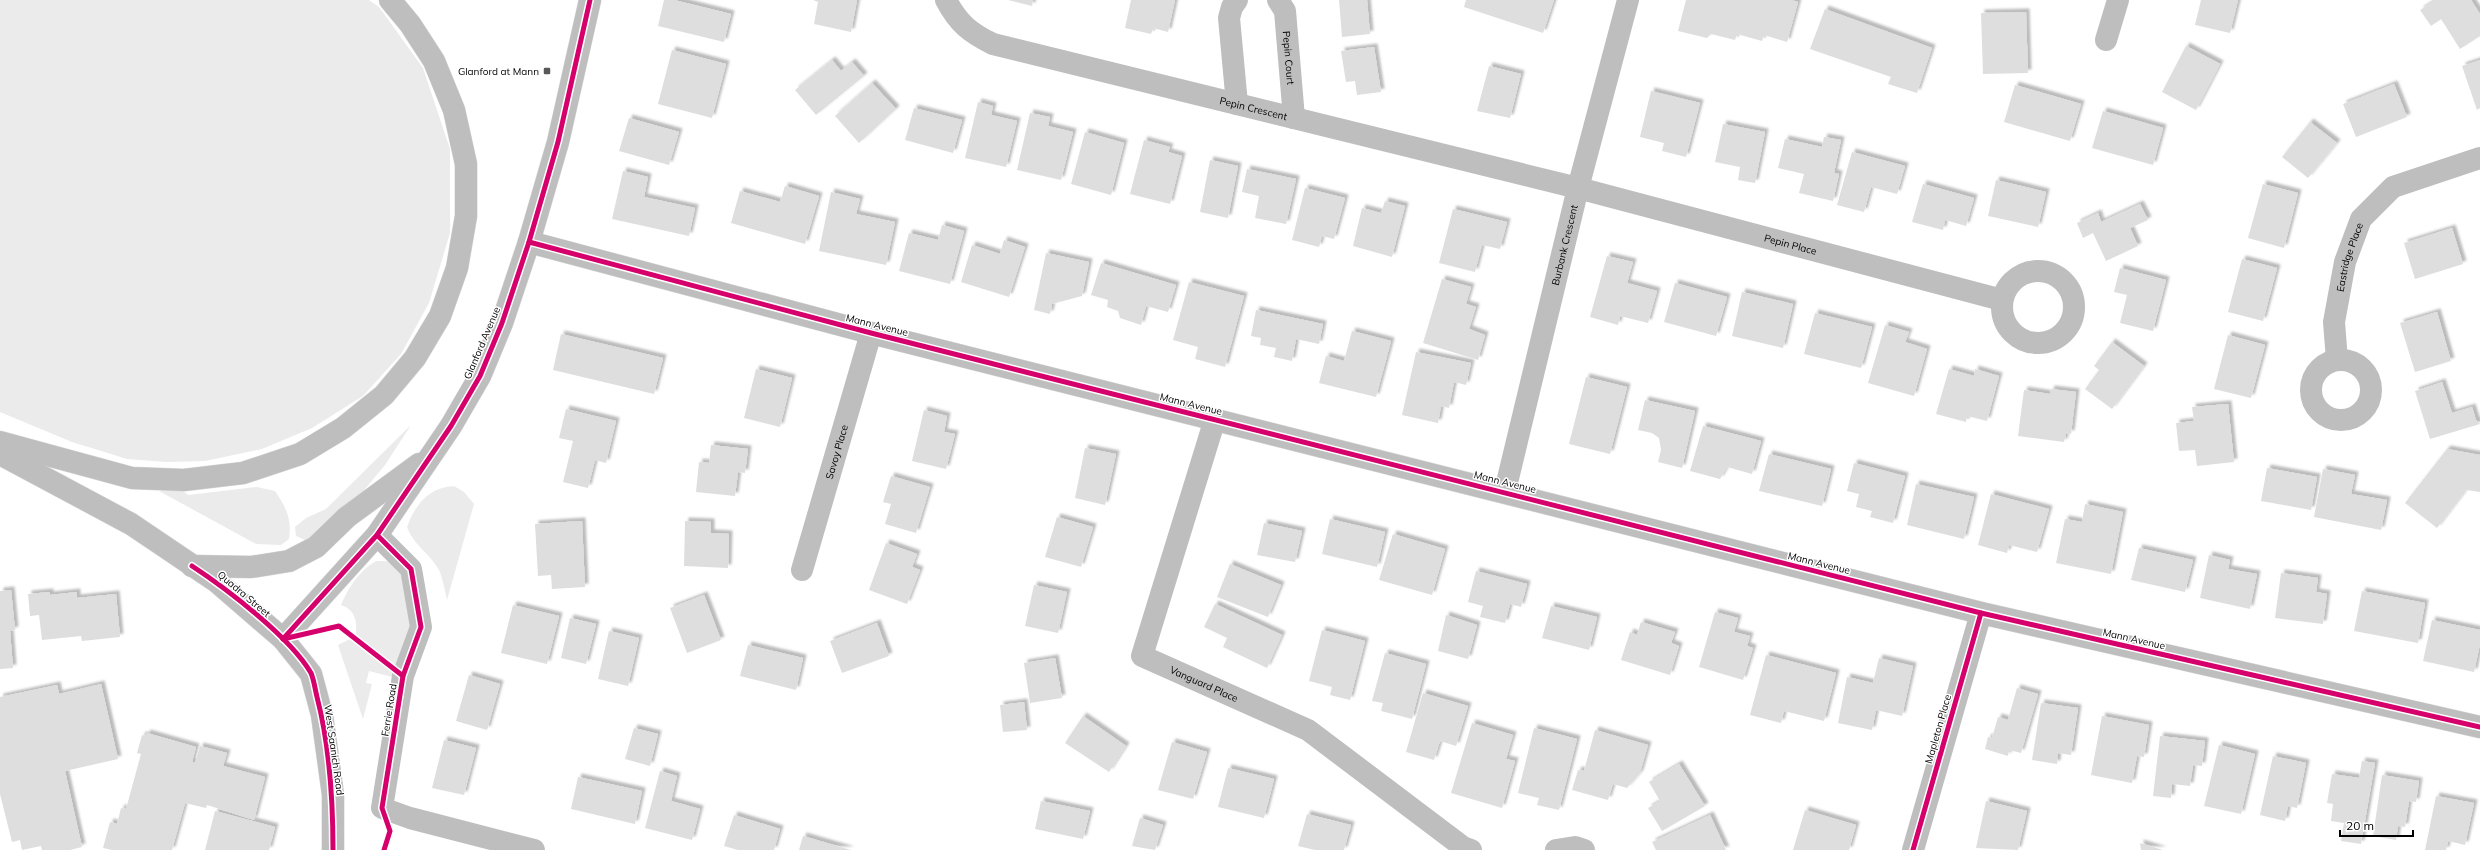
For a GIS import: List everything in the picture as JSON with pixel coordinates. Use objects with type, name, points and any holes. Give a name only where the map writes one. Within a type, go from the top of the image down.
[{"type":"main road","points":[[0,442],[132,478],[184,480],[243,473],[300,454],[343,428],[384,395],[416,358],[440,316],[457,268],[466,216],[466,164],[454,110],[434,62],[410,24],[390,0]]},
{"type":"main road","name":"Glanford Avenue","points":[[283,639],[377,535],[432,454],[480,376],[502,323],[529,242],[558,142],[590,0]]},
{"type":"main road","name":"Pepin Crescent","points":[[946,0],[953,14],[971,33],[992,44],[1578,188]]},
{"type":"main road","points":[[1237,0],[1232,7],[1229,18],[1237,104]]},
{"type":"main road","name":"Pepin Court","points":[[1278,0],[1285,11],[1294,118]]},
{"type":"main road","name":"Burbank Crescent","points":[[1505,491],[1578,188],[1628,0]]},
{"type":"main road","points":[[2106,40],[2118,0]]},
{"type":"main road","name":"Eastridge Place","points":[[2337,360],[2334,322],[2345,262],[2361,218],[2393,187],[2480,158]]},
{"type":"main road","name":"Pepin Place","points":[[1578,188],[2002,300]]},
{"type":"main road","name":"Mann Avenue","points":[[529,242],[871,333],[1505,491],[1981,613],[2480,727]]},
{"type":"main road","name":"Savoy Place","points":[[802,570],[871,333]]},
{"type":"main road","name":"Vanguard Place","points":[[1215,419],[1142,656],[1308,730],[1464,847],[1471,850]]},
{"type":"main road","name":"Quadra Street","points":[[0,454],[130,524],[217,582],[283,639]]},
{"type":"main road","points":[[192,566],[251,567],[289,561],[316,547],[347,517],[432,454]]},
{"type":"main road","name":"Ferrie Road","points":[[377,535],[411,569],[421,627],[404,676],[382,808],[410,818],[534,850]]},
{"type":"main road","name":"Mapleton Place","points":[[1913,850],[1981,613]]},
{"type":"main road","name":"West Saanich Road","points":[[283,639],[311,674],[322,715],[333,795],[333,850]]},
{"type":"main road","points":[[1556,850],[1576,847],[1584,850]]},
{"type":"shaded area","points":[[0,0],[369,0],[379,7],[423,68],[450,149],[450,233],[429,303],[401,354],[363,396],[312,428],[262,449],[205,461],[166,462],[127,459],[72,442],[0,412]]},
{"type":"shaded area","points":[[411,425],[385,465],[350,507],[329,528],[305,540],[296,536],[295,527],[306,518],[326,509]]},
{"type":"shaded area","points":[[454,486],[464,492],[474,504],[447,600],[443,582],[437,566],[414,540],[407,527],[414,511],[424,499],[437,490]]},
{"type":"shaded area","points":[[257,487],[275,491],[285,508],[289,519],[290,532],[289,539],[281,545],[256,544],[159,491],[182,490],[188,495]]},
{"type":"shaded area","points":[[376,561],[387,561],[402,568],[415,615],[396,678],[369,671],[366,683],[372,684],[363,719],[338,645],[356,636],[356,621],[353,613],[341,605],[355,580],[364,570]]},
{"type":"building","points":[[664,0],[674,0],[731,14],[724,42],[658,26]]},
{"type":"building","points":[[813,0],[857,0],[851,32],[814,24],[818,2]]},
{"type":"building","points":[[1008,0],[1033,0],[1032,6]]},
{"type":"building","points":[[1131,0],[1175,0],[1168,32],[1153,28],[1151,34],[1125,28]]},
{"type":"building","points":[[1339,0],[1367,0],[1370,34],[1342,37]]},
{"type":"building","points":[[1466,0],[1554,0],[1543,33],[1464,7]]},
{"type":"building","points":[[1686,0],[1791,0],[1798,2],[1787,42],[1764,35],[1762,41],[1737,34],[1735,40],[1711,34],[1707,38],[1678,31]]},
{"type":"building","points":[[2201,0],[2238,0],[2230,33],[2195,25]]},
{"type":"building","points":[[2436,0],[2471,0],[2480,14],[2480,36],[2460,49],[2441,19],[2431,26],[2420,10]]},
{"type":"building","points":[[1825,9],[1932,48],[1917,93],[1888,84],[1891,77],[1810,49]]},
{"type":"building","points":[[2026,12],[2028,73],[1983,74],[1981,13]]},
{"type":"building","points":[[2186,46],[2220,64],[2196,110],[2162,92]]},
{"type":"building","points":[[1374,47],[1381,92],[1357,95],[1355,81],[1346,82],[1341,51]]},
{"type":"building","points":[[672,50],[726,64],[712,118],[658,104]]},
{"type":"building","points":[[832,60],[841,71],[852,62],[864,76],[816,115],[795,90]]},
{"type":"building","points":[[2480,60],[2480,108],[2477,110],[2462,66]]},
{"type":"building","points":[[1489,66],[1521,74],[1510,118],[1477,111]]},
{"type":"building","points":[[872,83],[896,109],[859,143],[835,116]]},
{"type":"building","points":[[2394,84],[2407,117],[2356,137],[2343,104]]},
{"type":"building","points":[[2015,85],[2081,104],[2070,141],[2004,122]]},
{"type":"building","points":[[1651,91],[1700,103],[1686,157],[1662,151],[1664,143],[1640,137]]},
{"type":"building","points":[[978,102],[993,106],[991,115],[1017,121],[1006,167],[965,158]]},
{"type":"building","points":[[914,108],[962,120],[953,153],[905,140]]},
{"type":"building","points":[[2103,111],[2163,128],[2153,165],[2092,148]]},
{"type":"building","points":[[1030,113],[1050,117],[1048,126],[1073,132],[1061,180],[1017,170]]},
{"type":"building","points":[[629,118],[679,132],[669,165],[619,151]]},
{"type":"building","points":[[2310,122],[2337,143],[2308,178],[2282,157]]},
{"type":"building","points":[[1723,124],[1765,132],[1755,183],[1738,180],[1740,167],[1715,162]]},
{"type":"building","points":[[1085,132],[1124,143],[1111,195],[1071,184]]},
{"type":"building","points":[[1824,137],[1841,140],[1834,173],[1839,174],[1833,201],[1799,193],[1804,174],[1778,168],[1785,139],[1822,147]]},
{"type":"building","points":[[1144,140],[1170,147],[1168,152],[1182,156],[1170,204],[1130,194]]},
{"type":"building","points":[[1852,152],[1905,166],[1897,194],[1871,187],[1864,212],[1837,205]]},
{"type":"building","points":[[1210,160],[1238,166],[1228,218],[1200,212]]},
{"type":"building","points":[[1247,169],[1296,179],[1286,224],[1255,218],[1259,196],[1242,192]]},
{"type":"building","points":[[623,171],[648,177],[644,197],[695,208],[689,236],[612,219]]},
{"type":"building","points":[[1996,180],[2046,192],[2038,227],[1988,216]]},
{"type":"building","points":[[1923,184],[1974,198],[1966,226],[1945,220],[1943,230],[1912,222]]},
{"type":"building","points":[[2263,184],[2298,193],[2284,248],[2248,238]]},
{"type":"building","points":[[785,186],[819,196],[805,244],[731,223],[740,191],[780,202]]},
{"type":"building","points":[[1305,188],[1345,198],[1334,239],[1322,236],[1319,247],[1292,240]]},
{"type":"building","points":[[831,192],[860,199],[856,214],[895,222],[886,265],[819,251]]},
{"type":"building","points":[[1385,201],[1405,206],[1392,257],[1353,246],[1362,208],[1381,213]]},
{"type":"building","points":[[2140,204],[2148,220],[2130,228],[2138,246],[2106,261],[2093,233],[2083,238],[2077,223],[2098,213],[2101,222]]},
{"type":"building","points":[[1453,209],[1507,222],[1500,249],[1482,245],[1475,272],[1439,263]]},
{"type":"building","points":[[942,225],[964,231],[950,284],[899,271],[909,233],[938,240]]},
{"type":"building","points":[[2452,228],[2463,264],[2415,279],[2404,243]]},
{"type":"building","points":[[1004,240],[1025,247],[1009,297],[961,282],[972,245],[1000,254]]},
{"type":"building","points":[[1046,253],[1089,262],[1082,296],[1052,304],[1050,314],[1034,310]]},
{"type":"building","points":[[1607,256],[1633,262],[1627,283],[1657,291],[1648,323],[1620,316],[1618,325],[1590,317]]},
{"type":"building","points":[[2242,259],[2277,268],[2263,321],[2228,312]]},
{"type":"building","points":[[1101,263],[1176,285],[1168,312],[1146,306],[1141,325],[1120,318],[1118,311],[1107,307],[1108,300],[1091,295]]},
{"type":"building","points":[[2120,268],[2166,280],[2153,331],[2120,323],[2127,295],[2114,292]]},
{"type":"building","points":[[1442,279],[1471,287],[1466,304],[1476,307],[1469,329],[1485,335],[1478,360],[1423,343]]},
{"type":"building","points":[[1189,282],[1244,296],[1225,367],[1195,359],[1198,347],[1173,340]]},
{"type":"building","points":[[1675,283],[1727,297],[1716,336],[1664,322]]},
{"type":"building","points":[[1742,292],[1793,304],[1783,348],[1732,336]]},
{"type":"building","points":[[1256,310],[1323,324],[1319,344],[1296,339],[1292,361],[1274,357],[1276,348],[1260,345],[1261,338],[1251,336]]},
{"type":"building","points":[[2437,312],[2451,361],[2415,372],[2400,323]]},
{"type":"building","points":[[1815,313],[1872,327],[1861,368],[1804,354]]},
{"type":"building","points":[[1885,325],[1909,332],[1905,342],[1927,349],[1914,396],[1868,383]]},
{"type":"building","points":[[1352,331],[1391,341],[1376,397],[1319,383],[1326,356],[1344,361]]},
{"type":"building","points":[[561,334],[663,358],[654,394],[553,370]]},
{"type":"building","points":[[2228,335],[2265,345],[2251,398],[2214,389]]},
{"type":"building","points":[[2112,342],[2144,366],[2112,409],[2085,389],[2099,370],[2094,366]]},
{"type":"building","points":[[1416,352],[1471,363],[1466,385],[1454,382],[1449,408],[1441,406],[1438,423],[1402,415]]},
{"type":"building","points":[[756,369],[792,378],[780,427],[744,418]]},
{"type":"building","points":[[1949,369],[1974,376],[1975,369],[1999,376],[1987,421],[1967,416],[1966,422],[1936,414]]},
{"type":"building","points":[[1586,377],[1627,387],[1610,454],[1569,444]]},
{"type":"building","points":[[2442,382],[2452,413],[2472,407],[2476,420],[2480,424],[2430,439],[2415,391]]},
{"type":"building","points":[[2051,389],[2076,392],[2071,434],[2066,433],[2064,442],[2018,436],[2024,390],[2050,394]]},
{"type":"building","points":[[1645,400],[1695,411],[1682,468],[1658,462],[1661,450],[1659,438],[1652,433],[1638,430]]},
{"type":"building","points":[[2228,404],[2234,462],[2197,466],[2195,450],[2179,451],[2176,423],[2194,421],[2192,407]]},
{"type":"building","points":[[566,409],[616,421],[606,463],[595,460],[588,488],[563,482],[573,441],[559,438]]},
{"type":"building","points":[[924,410],[947,416],[944,432],[955,434],[946,469],[912,461]]},
{"type":"building","points":[[1703,426],[1761,441],[1752,474],[1727,467],[1720,479],[1690,471]]},
{"type":"building","points":[[711,445],[748,449],[745,473],[738,472],[735,496],[696,492],[699,462],[709,463]]},
{"type":"building","points":[[1085,448],[1116,454],[1105,505],[1075,498]]},
{"type":"building","points":[[2447,449],[2480,455],[2480,492],[2466,490],[2437,528],[2405,503]]},
{"type":"building","points":[[1769,454],[1831,469],[1822,506],[1759,491]]},
{"type":"building","points":[[1854,463],[1905,476],[1893,523],[1870,517],[1872,511],[1856,507],[1859,494],[1847,491]]},
{"type":"building","points":[[2267,468],[2317,477],[2311,510],[2261,501]]},
{"type":"building","points":[[2323,469],[2355,475],[2351,494],[2387,500],[2381,530],[2314,517]]},
{"type":"building","points":[[891,476],[930,487],[916,533],[885,524],[891,504],[883,502]]},
{"type":"building","points":[[1916,484],[1974,497],[1964,539],[1907,525]]},
{"type":"building","points":[[1991,494],[2049,509],[2037,552],[2009,545],[2007,553],[1978,545]]},
{"type":"building","points":[[2085,504],[2123,512],[2111,574],[2056,563],[2065,519],[2082,522]]},
{"type":"building","points":[[1057,517],[1093,527],[1081,567],[1045,557]]},
{"type":"building","points":[[1330,519],[1385,532],[1377,567],[1322,554]]},
{"type":"building","points":[[582,521],[585,587],[552,589],[551,575],[538,576],[535,524]]},
{"type":"building","points":[[685,521],[711,522],[711,533],[729,534],[728,568],[684,566]]},
{"type":"building","points":[[1264,523],[1302,531],[1295,562],[1257,555]]},
{"type":"building","points":[[1393,534],[1445,549],[1432,595],[1379,580]]},
{"type":"building","points":[[886,543],[917,554],[912,567],[920,570],[907,604],[869,590]]},
{"type":"building","points":[[2139,548],[2193,560],[2185,592],[2131,580]]},
{"type":"building","points":[[2209,555],[2230,560],[2228,569],[2257,574],[2250,609],[2200,598]]},
{"type":"building","points":[[1230,564],[1281,585],[1268,617],[1217,597]]},
{"type":"building","points":[[1476,571],[1527,584],[1521,607],[1510,604],[1505,623],[1480,617],[1483,606],[1468,602]]},
{"type":"building","points":[[2281,573],[2318,578],[2316,592],[2327,594],[2323,624],[2275,618]]},
{"type":"building","points":[[1034,585],[1067,592],[1058,633],[1025,626]]},
{"type":"building","points":[[11,590],[15,630],[10,631],[13,668],[0,669],[0,591]]},
{"type":"building","points":[[2362,591],[2425,603],[2418,643],[2354,631]]},
{"type":"building","points":[[50,592],[50,595],[77,592],[77,598],[116,594],[120,637],[82,641],[81,636],[42,640],[39,615],[30,616],[28,594]]},
{"type":"building","points":[[704,595],[721,640],[687,653],[670,608]]},
{"type":"building","points":[[1215,604],[1282,635],[1267,668],[1223,647],[1227,638],[1204,627]]},
{"type":"building","points":[[513,605],[559,616],[547,664],[501,653]]},
{"type":"building","points":[[1551,606],[1597,617],[1589,650],[1542,638]]},
{"type":"building","points":[[1715,612],[1738,618],[1734,632],[1750,636],[1747,646],[1753,648],[1743,680],[1699,667]]},
{"type":"building","points":[[1446,615],[1477,625],[1468,659],[1438,651]]},
{"type":"building","points":[[570,618],[596,624],[586,664],[561,658]]},
{"type":"building","points":[[2432,620],[2480,630],[2480,644],[2474,672],[2423,661]]},
{"type":"building","points":[[1641,622],[1675,632],[1671,643],[1679,646],[1670,675],[1621,660],[1630,632],[1637,635]]},
{"type":"building","points":[[877,623],[889,656],[842,673],[830,641]]},
{"type":"building","points":[[1322,630],[1365,641],[1350,700],[1330,695],[1332,687],[1309,681]]},
{"type":"building","points":[[609,631],[639,638],[628,686],[598,679]]},
{"type":"building","points":[[748,645],[803,658],[796,690],[740,676]]},
{"type":"building","points":[[1385,653],[1426,664],[1412,719],[1381,711],[1383,703],[1372,701]]},
{"type":"building","points":[[1766,655],[1836,673],[1824,721],[1784,711],[1781,723],[1750,715]]},
{"type":"building","points":[[1055,658],[1062,698],[1030,703],[1024,663]]},
{"type":"building","points":[[1879,658],[1913,666],[1902,716],[1876,710],[1872,730],[1838,723],[1847,677],[1873,683]]},
{"type":"building","points":[[469,675],[500,684],[487,730],[456,721]]},
{"type":"building","points":[[101,684],[118,759],[65,771],[82,847],[70,850],[42,850],[41,846],[22,850],[20,840],[12,842],[0,794],[0,697],[57,685],[59,694]]},
{"type":"building","points":[[2017,688],[2038,694],[2021,753],[2009,750],[2008,756],[1985,749],[1988,737],[1992,738],[1998,717],[2008,720]]},
{"type":"building","points":[[1423,693],[1468,706],[1456,746],[1440,741],[1434,760],[1406,752]]},
{"type":"building","points":[[1024,702],[1027,730],[1003,732],[1000,705]]},
{"type":"building","points":[[2041,703],[2078,708],[2071,755],[2058,753],[2057,764],[2032,760]]},
{"type":"building","points":[[1083,716],[1126,746],[1109,772],[1065,743]]},
{"type":"building","points":[[2102,716],[2149,725],[2144,757],[2137,756],[2132,783],[2091,775]]},
{"type":"building","points":[[1472,723],[1513,735],[1506,759],[1515,761],[1502,808],[1451,793]]},
{"type":"building","points":[[634,728],[658,734],[650,766],[625,759]]},
{"type":"building","points":[[1534,728],[1577,739],[1559,810],[1537,805],[1539,798],[1518,793]]},
{"type":"building","points":[[1595,730],[1648,745],[1640,773],[1627,788],[1613,784],[1608,800],[1572,790],[1578,770],[1584,771]]},
{"type":"building","points":[[147,733],[196,747],[192,762],[195,763],[200,746],[227,753],[223,766],[265,777],[254,820],[207,805],[206,808],[185,803],[172,850],[112,850],[103,848],[110,822],[117,824],[121,808],[126,809],[141,754],[137,753],[142,735],[146,736]]},
{"type":"building","points":[[2160,736],[2205,741],[2202,766],[2193,765],[2190,786],[2172,784],[2171,798],[2153,796]]},
{"type":"building","points":[[444,740],[476,748],[464,795],[432,788]]},
{"type":"building","points":[[1172,742],[1207,752],[1193,799],[1158,790]]},
{"type":"building","points":[[2219,745],[2255,754],[2241,814],[2204,806]]},
{"type":"building","points":[[2273,756],[2306,763],[2297,808],[2288,806],[2285,821],[2260,815]]},
{"type":"building","points":[[2362,761],[2375,763],[2361,844],[2341,841],[2344,823],[2331,821],[2333,804],[2327,803],[2332,774],[2359,778]]},
{"type":"building","points":[[1679,764],[1705,806],[1662,831],[1648,808],[1660,801],[1649,782]]},
{"type":"building","points":[[1228,768],[1274,779],[1264,818],[1218,807]]},
{"type":"building","points":[[660,771],[677,776],[671,801],[700,809],[692,840],[645,828]]},
{"type":"building","points":[[2382,775],[2419,781],[2416,802],[2409,801],[2405,827],[2398,826],[2396,840],[2373,836]]},
{"type":"building","points":[[578,777],[642,791],[635,824],[571,809]]},
{"type":"building","points":[[2436,796],[2474,803],[2465,845],[2448,841],[2446,850],[2425,850]]},
{"type":"building","points":[[1041,801],[1090,811],[1083,839],[1035,829]]},
{"type":"building","points":[[1986,801],[2027,811],[2018,850],[1976,848]]},
{"type":"building","points":[[1805,810],[1856,825],[1849,850],[1793,850]]},
{"type":"building","points":[[215,811],[275,827],[269,850],[205,850]]},
{"type":"building","points":[[1307,814],[1351,825],[1344,850],[1315,850],[1298,846]]},
{"type":"building","points":[[734,815],[780,829],[774,850],[738,850],[724,846]]},
{"type":"building","points":[[1710,815],[1726,850],[1656,850],[1652,842]]},
{"type":"building","points":[[1140,818],[1163,825],[1155,850],[1132,846]]},
{"type":"building","points":[[803,836],[851,850],[799,850]]},
{"type":"building","points":[[2140,843],[2163,850],[2141,850]]},
{"type":"cycle path","points":[[283,639],[377,535],[451,426],[480,376],[502,323],[529,242],[558,142],[590,0]]},
{"type":"cycle path","points":[[529,242],[871,333],[1981,613],[2480,727]]},
{"type":"cycle path","points":[[377,535],[411,569],[421,627],[403,676],[382,808],[390,831],[384,850]]},
{"type":"cycle path","points":[[192,566],[239,600],[273,629],[301,659],[311,673],[328,754],[333,850]]},
{"type":"cycle path","points":[[1913,850],[1981,613]]},
{"type":"cycle path","points":[[283,639],[339,626],[403,676]]},
{"type":"place","name":"Glanford at Mann","points":[[547,71]]}]
